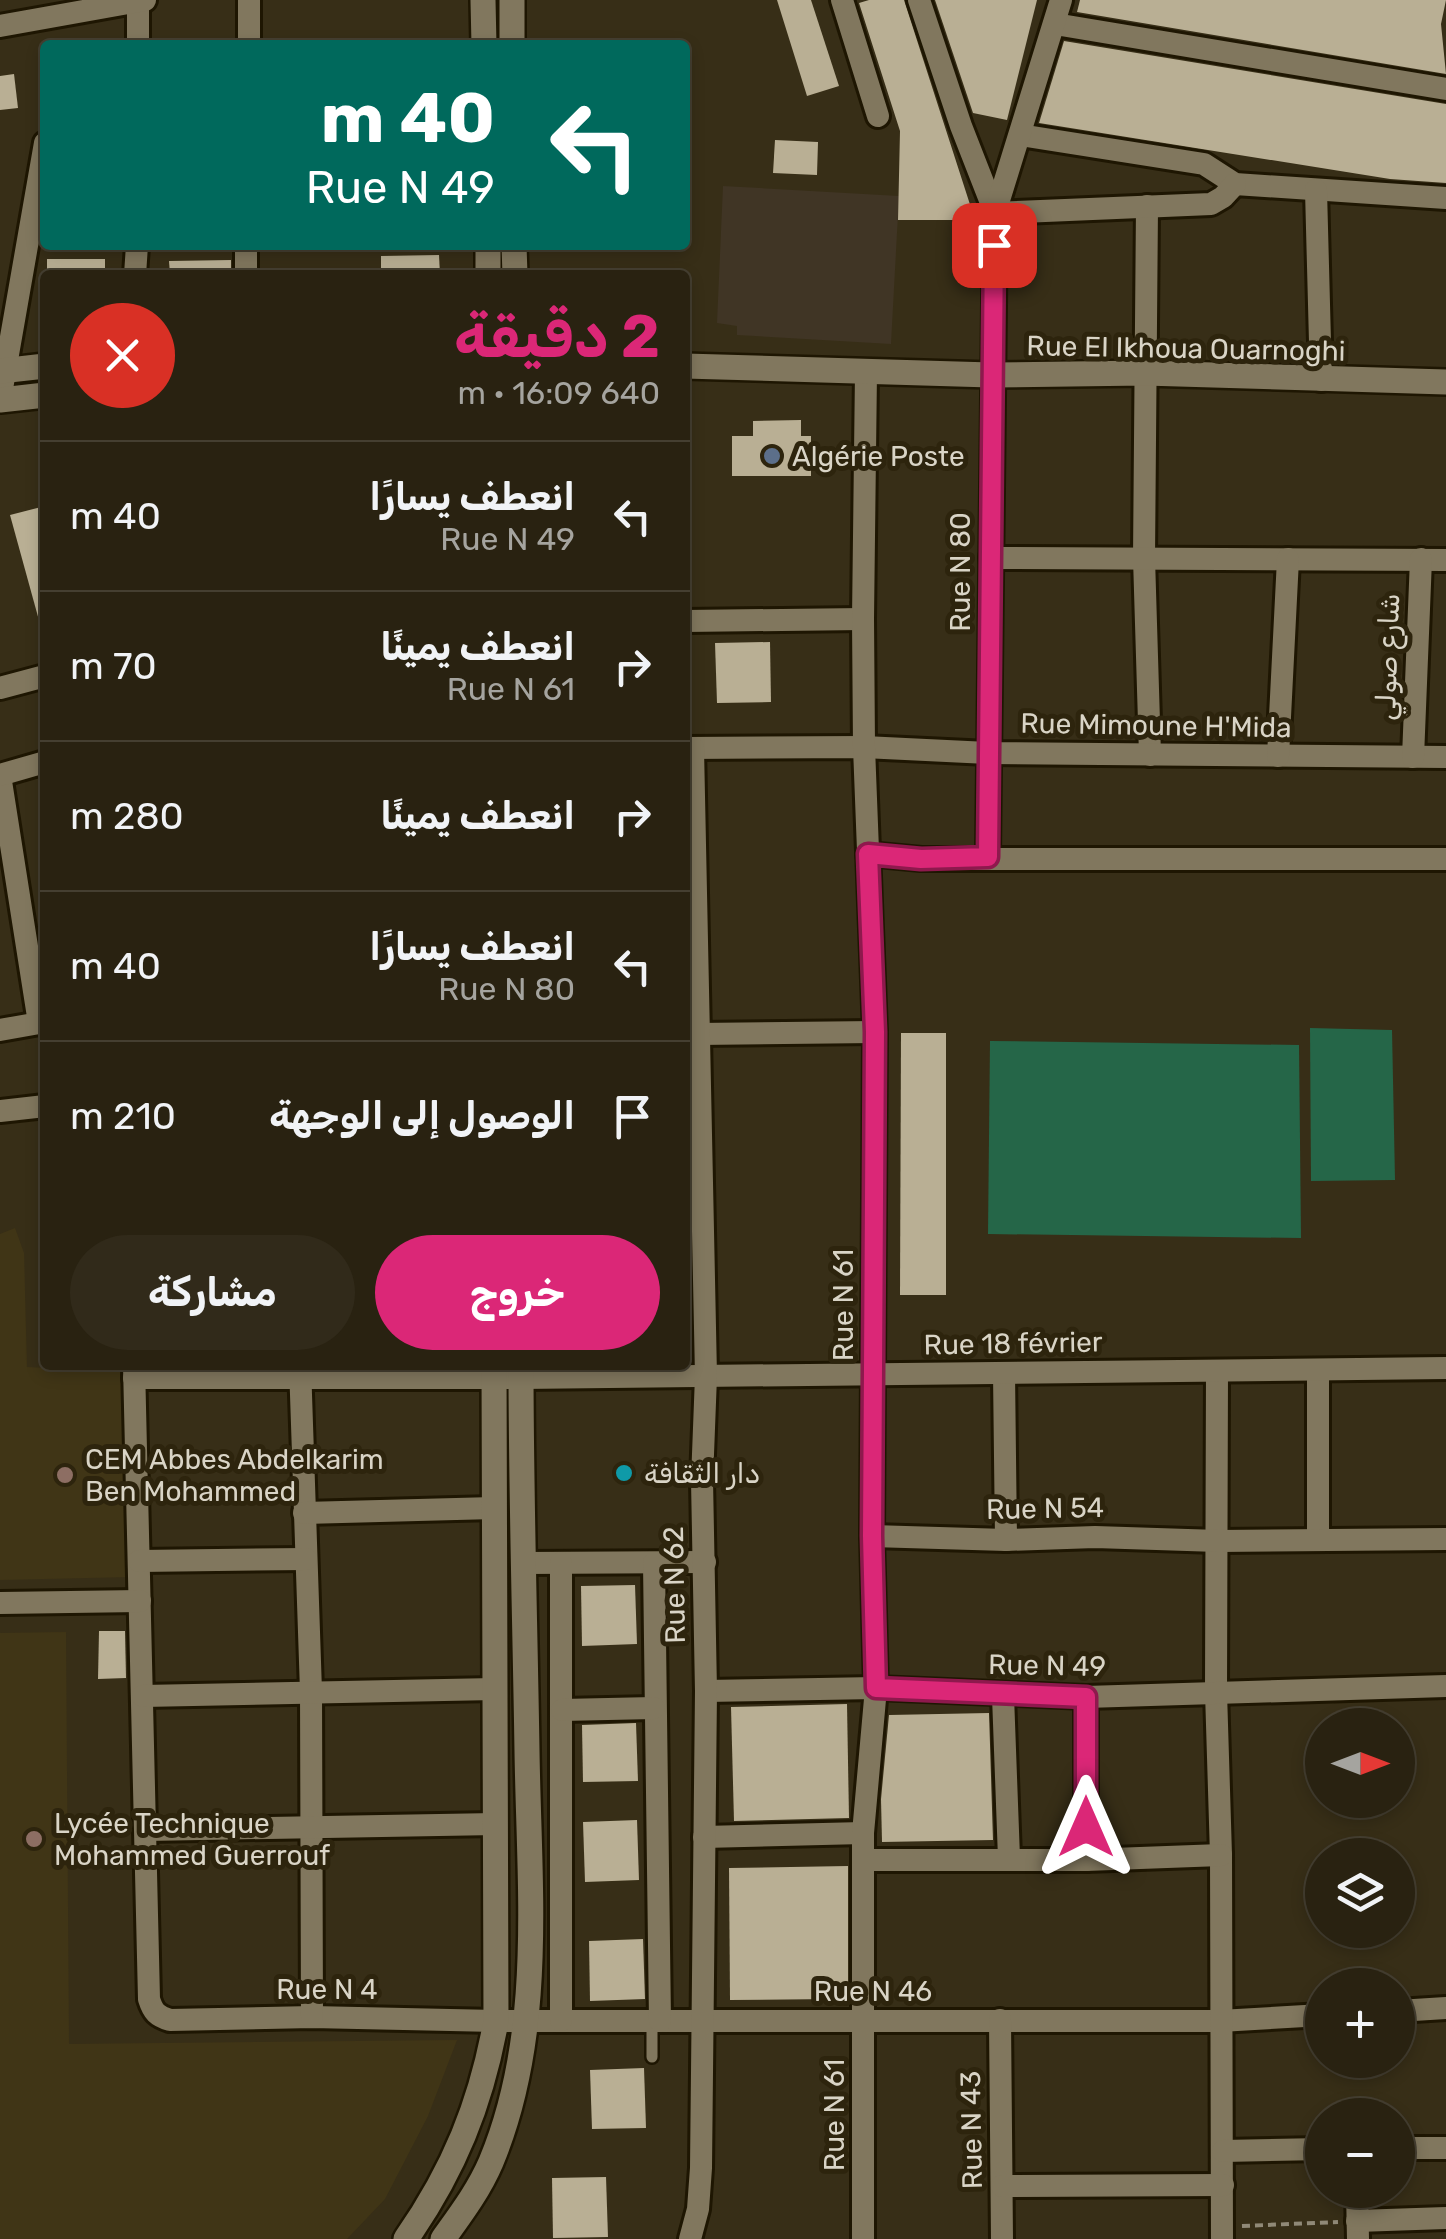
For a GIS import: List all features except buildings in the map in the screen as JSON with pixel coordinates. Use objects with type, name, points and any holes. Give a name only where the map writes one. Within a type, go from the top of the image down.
[{"type":"main road","points":[[483,0],[484,40]]},
{"type":"main road","points":[[512,0],[512,40]]},
{"type":"main road","points":[[3,370],[40,366]]},
{"type":"main road","name":"Rue EI Ikhoua Ouarnoghi","points":[[690,366],[991,376],[1145,374],[1446,382]]},
{"type":"main road","points":[[0,400],[40,396]]},
{"type":"main road","points":[[406,2239],[436,2195],[460,2147],[479,2095],[496,2021],[494,1371]]},
{"type":"main road","points":[[443,2239],[490,2164],[507,2119],[526,2020],[531,1924],[521,1372]]},
{"type":"street","points":[[249,40],[250,0]]},
{"type":"street","points":[[842,0],[878,116]]},
{"type":"street","name":"Rue N 80","points":[[919,0],[995,212],[988,857]]},
{"type":"street","points":[[1061,0],[995,212],[1211,204],[1234,184]]},
{"type":"street","points":[[0,26],[140,1],[138,40]]},
{"type":"street","points":[[1055,24],[1446,89]]},
{"type":"street","points":[[1020,135],[1204,164],[1234,184],[1446,198]]},
{"type":"street","points":[[0,400],[40,170]]},
{"type":"street","points":[[1316,190],[1322,380]]},
{"type":"street","points":[[1147,206],[1144,558],[1150,755]]},
{"type":"street","name":"Rue N 61","points":[[863,2239],[863,1833],[876,1688],[872,1536],[875,1032],[864,747],[866,372]]},
{"type":"street","points":[[991,558],[1446,560]]},
{"type":"street","points":[[1278,756],[1288,559]]},
{"type":"street","name":"شارع صولي","points":[[1413,757],[1421,560]]},
{"type":"street","points":[[690,621],[864,619]]},
{"type":"street","points":[[0,688],[40,677]]},
{"type":"street","name":"Rue Mimoune H'Mida","points":[[690,748],[864,747],[1150,755],[1446,757]]},
{"type":"street","points":[[40,763],[0,775],[40,1011]]},
{"type":"street","name":"Rue N 62","points":[[690,784],[706,1376],[702,1480],[706,1691],[700,2168],[698,2209],[690,2239]]},
{"type":"street","points":[[868,854],[921,859],[1446,859]]},
{"type":"street","points":[[0,1030],[40,1023]]},
{"type":"street","points":[[697,1034],[875,1032]]},
{"type":"street","points":[[0,1111],[40,1107]]},
{"type":"street","name":"Rue 18 février","points":[[134,1371],[648,1371],[706,1376],[1446,1368]]},
{"type":"street","points":[[1318,1370],[1318,1540]]},
{"type":"street","points":[[134,1371],[146,1830],[496,1824]]},
{"type":"street","points":[[300,1371],[311,1691],[312,2017]]},
{"type":"street","points":[[1217,1371],[1216,1692],[1223,2233]]},
{"type":"street","points":[[1004,1373],[1006,1540]]},
{"type":"street","points":[[304,1513],[494,1508]]},
{"type":"street","name":"Rue N 54","points":[[872,1536],[1006,1540],[1446,1539]]},
{"type":"street","points":[[138,1561],[306,1559]]},
{"type":"street","points":[[654,1562],[656,2021]]},
{"type":"street","points":[[524,1563],[705,1562]]},
{"type":"street","points":[[561,1563],[561,2020]]},
{"type":"street","points":[[0,1604],[140,1602]]},
{"type":"street","name":"Rue N 49","points":[[706,1691],[876,1688],[1086,1697],[1446,1686]]},
{"type":"street","points":[[143,1696],[496,1689]]},
{"type":"street","points":[[1003,1696],[1009,1858]]},
{"type":"street","points":[[1086,1697],[1086,1860]]},
{"type":"street","points":[[562,1710],[654,1708]]},
{"type":"street","name":"Rue N 4","points":[[146,1830],[149,1998],[152,2010],[160,2017],[526,2020]]},
{"type":"street","points":[[704,1837],[863,1833]]},
{"type":"street","points":[[864,1860],[1086,1860],[1221,1855]]},
{"type":"street","points":[[1415,2010],[1446,2008]]},
{"type":"street","name":"Rue N 46","points":[[526,2020],[1220,2021],[1305,2016]]},
{"type":"street","name":"Rue N 43","points":[[1000,2020],[1002,2239]]},
{"type":"street","points":[[1415,2148],[1446,2148]]},
{"type":"street","points":[[1223,2151],[1305,2149]]},
{"type":"street","points":[[1002,2186],[1223,2185]]},
{"type":"street","points":[[1358,2230],[1446,2218]]},
{"type":"lane","points":[[652,2056],[656,2021]]},
{"type":"path","points":[[1223,2233],[1358,2230]]},
{"type":"shaded area","points":[[723,186],[899,196],[891,344],[737,335],[737,326],[717,323]]},
{"type":"shaded area","name":"CEM Abbes Abdelkarim Ben Mohammed","points":[[15,1228],[24,1253],[27,1367],[130,1372],[132,1577],[0,1580],[0,1234]]},
{"type":"shaded area","points":[[66,1632],[69,2044],[457,2040],[428,2116],[385,2199],[347,2239],[0,2239],[0,1633]]},
{"type":"green space","points":[[1310,1028],[1392,1030],[1395,1180],[1311,1181]]},
{"type":"green space","points":[[990,1041],[1299,1045],[1301,1238],[988,1234]]},
{"type":"place","name":"Algérie Poste","points":[[772,456]]},
{"type":"place","name":"دار الثقافة","points":[[624,1473]]},
{"type":"place","name":"CEM Abbes Abdelkarim Ben Mohammed","points":[[65,1475]]},
{"type":"place","name":"Lycée Technique Mohammed Guerrouf","points":[[34,1839]]},
{"type":"route","points":[[994,245],[988,857],[921,859],[868,854],[875,1032],[872,1536],[876,1688],[1086,1697],[1086,1827]]}]
